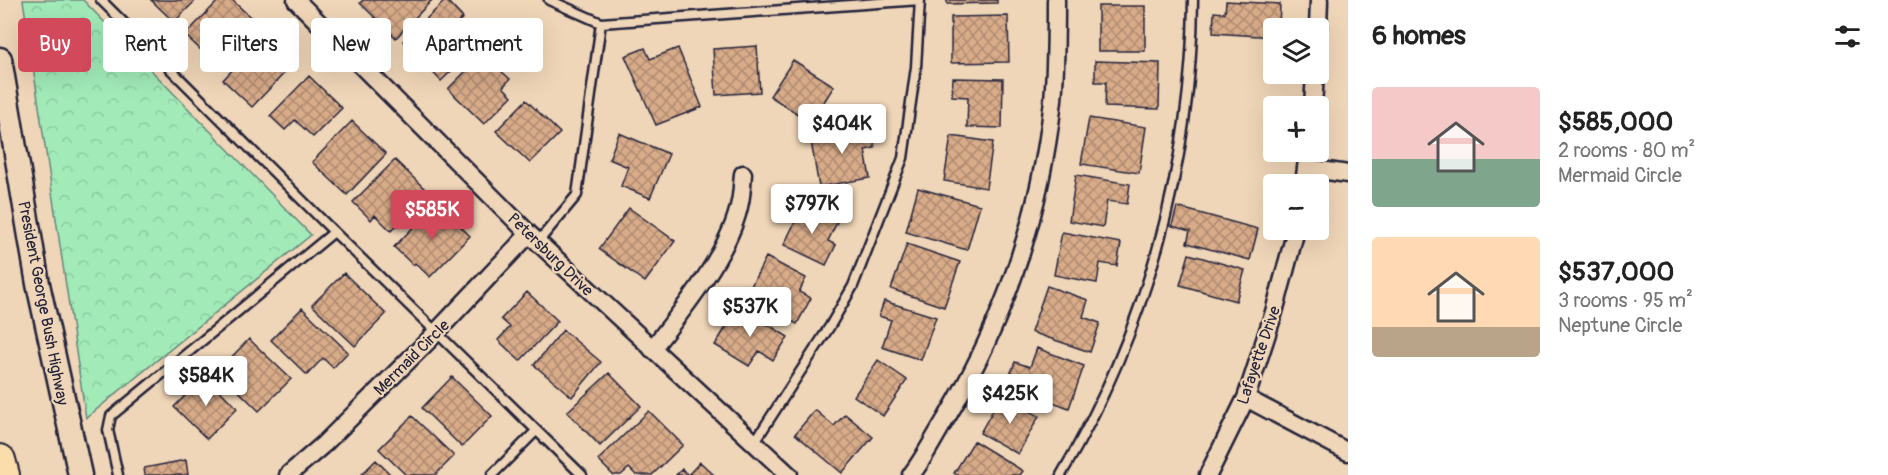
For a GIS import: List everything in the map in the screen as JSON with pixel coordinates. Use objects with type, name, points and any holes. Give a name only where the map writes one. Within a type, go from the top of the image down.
[{"type":"highway","points":[[0,460],[4,475]]},
{"type":"main road","name":"President George Bush Highway","points":[[0,59],[38,284],[80,475]]},
{"type":"street","name":"Petersburg Drive","points":[[296,0],[533,238],[789,475]]},
{"type":"street","points":[[911,475],[963,390],[993,329],[1014,276],[1031,220],[1053,100],[1056,0]]},
{"type":"street","points":[[1318,18],[1319,0]]},
{"type":"street","points":[[1306,168],[1348,174]]},
{"type":"street","points":[[652,349],[681,313],[717,257],[740,203],[743,174]]},
{"type":"street","name":"Mermaid Circle","points":[[288,475],[324,444],[533,238]]},
{"type":"street","name":"Lafayette Drive","points":[[1208,475],[1246,398],[1274,312],[1293,240]]},
{"type":"street","points":[[1246,398],[1348,452]]},
{"type":"lane","points":[[101,0],[582,475]]},
{"type":"lane","points":[[549,0],[601,23],[920,0],[916,67],[903,158],[854,286],[754,443]]},
{"type":"lane","points":[[1061,475],[1081,441],[1112,375],[1135,316],[1154,257],[1175,174],[1182,132],[1192,39],[1193,0]]},
{"type":"lane","points":[[533,238],[577,195],[601,23]]},
{"type":"lane","points":[[118,475],[108,430],[111,416],[334,232]]},
{"type":"lane","points":[[492,475],[536,431]]},
{"type":"green space","points":[[23,0],[83,0],[103,21],[103,72],[153,72],[311,235],[86,418],[34,72],[91,72],[91,18],[26,18]]},
{"type":"building","points":[[151,0],[196,0],[178,18],[170,18]]},
{"type":"building","points":[[219,0],[232,0],[251,18],[202,18]]},
{"type":"building","points":[[363,0],[432,0],[415,18],[403,18],[403,31],[396,38],[391,33],[391,18],[375,18],[360,3]]},
{"type":"building","points":[[446,0],[463,18],[427,18]]},
{"type":"building","points":[[947,0],[997,0],[997,3],[947,4]]},
{"type":"building","points":[[1226,1],[1280,4],[1279,18],[1263,18],[1263,36],[1213,33],[1214,12],[1225,13]]},
{"type":"building","points":[[1098,6],[1145,6],[1145,51],[1098,51]]},
{"type":"building","points":[[1008,16],[1009,62],[951,63],[951,17]]},
{"type":"building","points":[[200,20],[200,49],[188,38],[188,32]]},
{"type":"building","points":[[757,46],[760,92],[716,95],[713,49]]},
{"type":"building","points":[[645,48],[650,59],[678,48],[702,107],[656,125],[625,56]]},
{"type":"building","points":[[793,60],[834,86],[811,123],[770,96]]},
{"type":"building","points":[[1095,61],[1160,63],[1159,109],[1105,107],[1106,82],[1095,82]]},
{"type":"building","points":[[230,72],[285,72],[252,107],[223,80]]},
{"type":"building","points":[[432,72],[450,72],[441,81]]},
{"type":"building","points":[[465,72],[502,72],[510,79],[503,87],[512,96],[484,124],[448,89]]},
{"type":"building","points":[[309,76],[342,108],[313,137],[295,120],[285,130],[270,116]]},
{"type":"building","points":[[953,78],[1003,79],[1002,128],[967,127],[968,97],[952,96]]},
{"type":"building","points":[[526,100],[560,133],[530,163],[496,131]]},
{"type":"building","points":[[1089,118],[1146,127],[1139,173],[1081,164]]},
{"type":"building","points":[[352,121],[386,154],[347,195],[312,162]]},
{"type":"building","points":[[871,125],[875,148],[865,150],[870,178],[819,187],[810,136]]},
{"type":"building","points":[[619,133],[669,154],[650,198],[621,186],[628,167],[609,159]]},
{"type":"building","points":[[951,136],[993,142],[986,188],[944,181]]},
{"type":"building","points":[[395,160],[429,193],[391,231],[375,215],[371,220],[353,202]]},
{"type":"building","points":[[1076,175],[1130,184],[1127,204],[1107,201],[1103,227],[1069,221]]},
{"type":"building","points":[[918,188],[980,205],[967,250],[906,232]]},
{"type":"building","points":[[437,203],[470,236],[430,277],[394,247]]},
{"type":"building","points":[[803,205],[837,222],[828,241],[836,245],[826,265],[784,245]]},
{"type":"building","points":[[1177,207],[1258,229],[1250,260],[1187,243],[1190,231],[1172,226]]},
{"type":"building","points":[[629,208],[675,241],[645,282],[599,249]]},
{"type":"building","points":[[1062,232],[1121,243],[1117,266],[1100,263],[1097,283],[1054,275]]},
{"type":"building","points":[[907,244],[960,262],[944,307],[891,289]]},
{"type":"building","points":[[1189,254],[1245,270],[1236,301],[1180,285]]},
{"type":"building","points":[[766,257],[806,278],[799,292],[811,298],[797,324],[745,298]]},
{"type":"building","points":[[344,273],[386,314],[355,346],[312,305]]},
{"type":"building","points":[[1047,286],[1088,300],[1083,317],[1100,323],[1090,352],[1031,332]]},
{"type":"building","points":[[527,292],[558,321],[520,361],[498,340],[510,327],[501,319]]},
{"type":"building","points":[[884,301],[936,317],[921,360],[882,347],[891,320],[879,316]]},
{"type":"building","points":[[739,306],[788,337],[773,360],[759,351],[749,366],[715,345]]},
{"type":"building","points":[[302,308],[348,352],[333,368],[323,358],[307,375],[271,340]]},
{"type":"building","points":[[563,330],[601,362],[572,397],[534,365]]},
{"type":"building","points":[[249,339],[291,379],[259,411],[218,371]]},
{"type":"building","points":[[1037,348],[1084,366],[1069,408],[1006,385],[1015,362],[1030,367]]},
{"type":"building","points":[[878,360],[907,380],[883,416],[854,396]]},
{"type":"building","points":[[609,373],[641,406],[600,446],[567,412]]},
{"type":"building","points":[[205,376],[237,408],[207,439],[174,407]]},
{"type":"building","points":[[452,377],[492,416],[462,447],[422,408]]},
{"type":"building","points":[[1001,396],[1039,416],[1018,454],[980,433]]},
{"type":"building","points":[[815,410],[834,426],[845,414],[873,437],[842,473],[795,434]]},
{"type":"building","points":[[649,411],[683,445],[652,475],[636,475],[629,468],[621,475],[613,475],[598,460]]},
{"type":"building","points":[[412,416],[454,456],[435,475],[406,475],[379,449]]},
{"type":"building","points":[[974,441],[1023,471],[1020,475],[957,475],[954,473]]},
{"type":"building","points":[[186,460],[188,475],[145,475],[144,468]]},
{"type":"building","points":[[376,460],[391,475],[361,475]]},
{"type":"building","points":[[700,462],[714,475],[688,475]]},
{"type":"building","points":[[682,469],[688,475],[676,475]]}]
